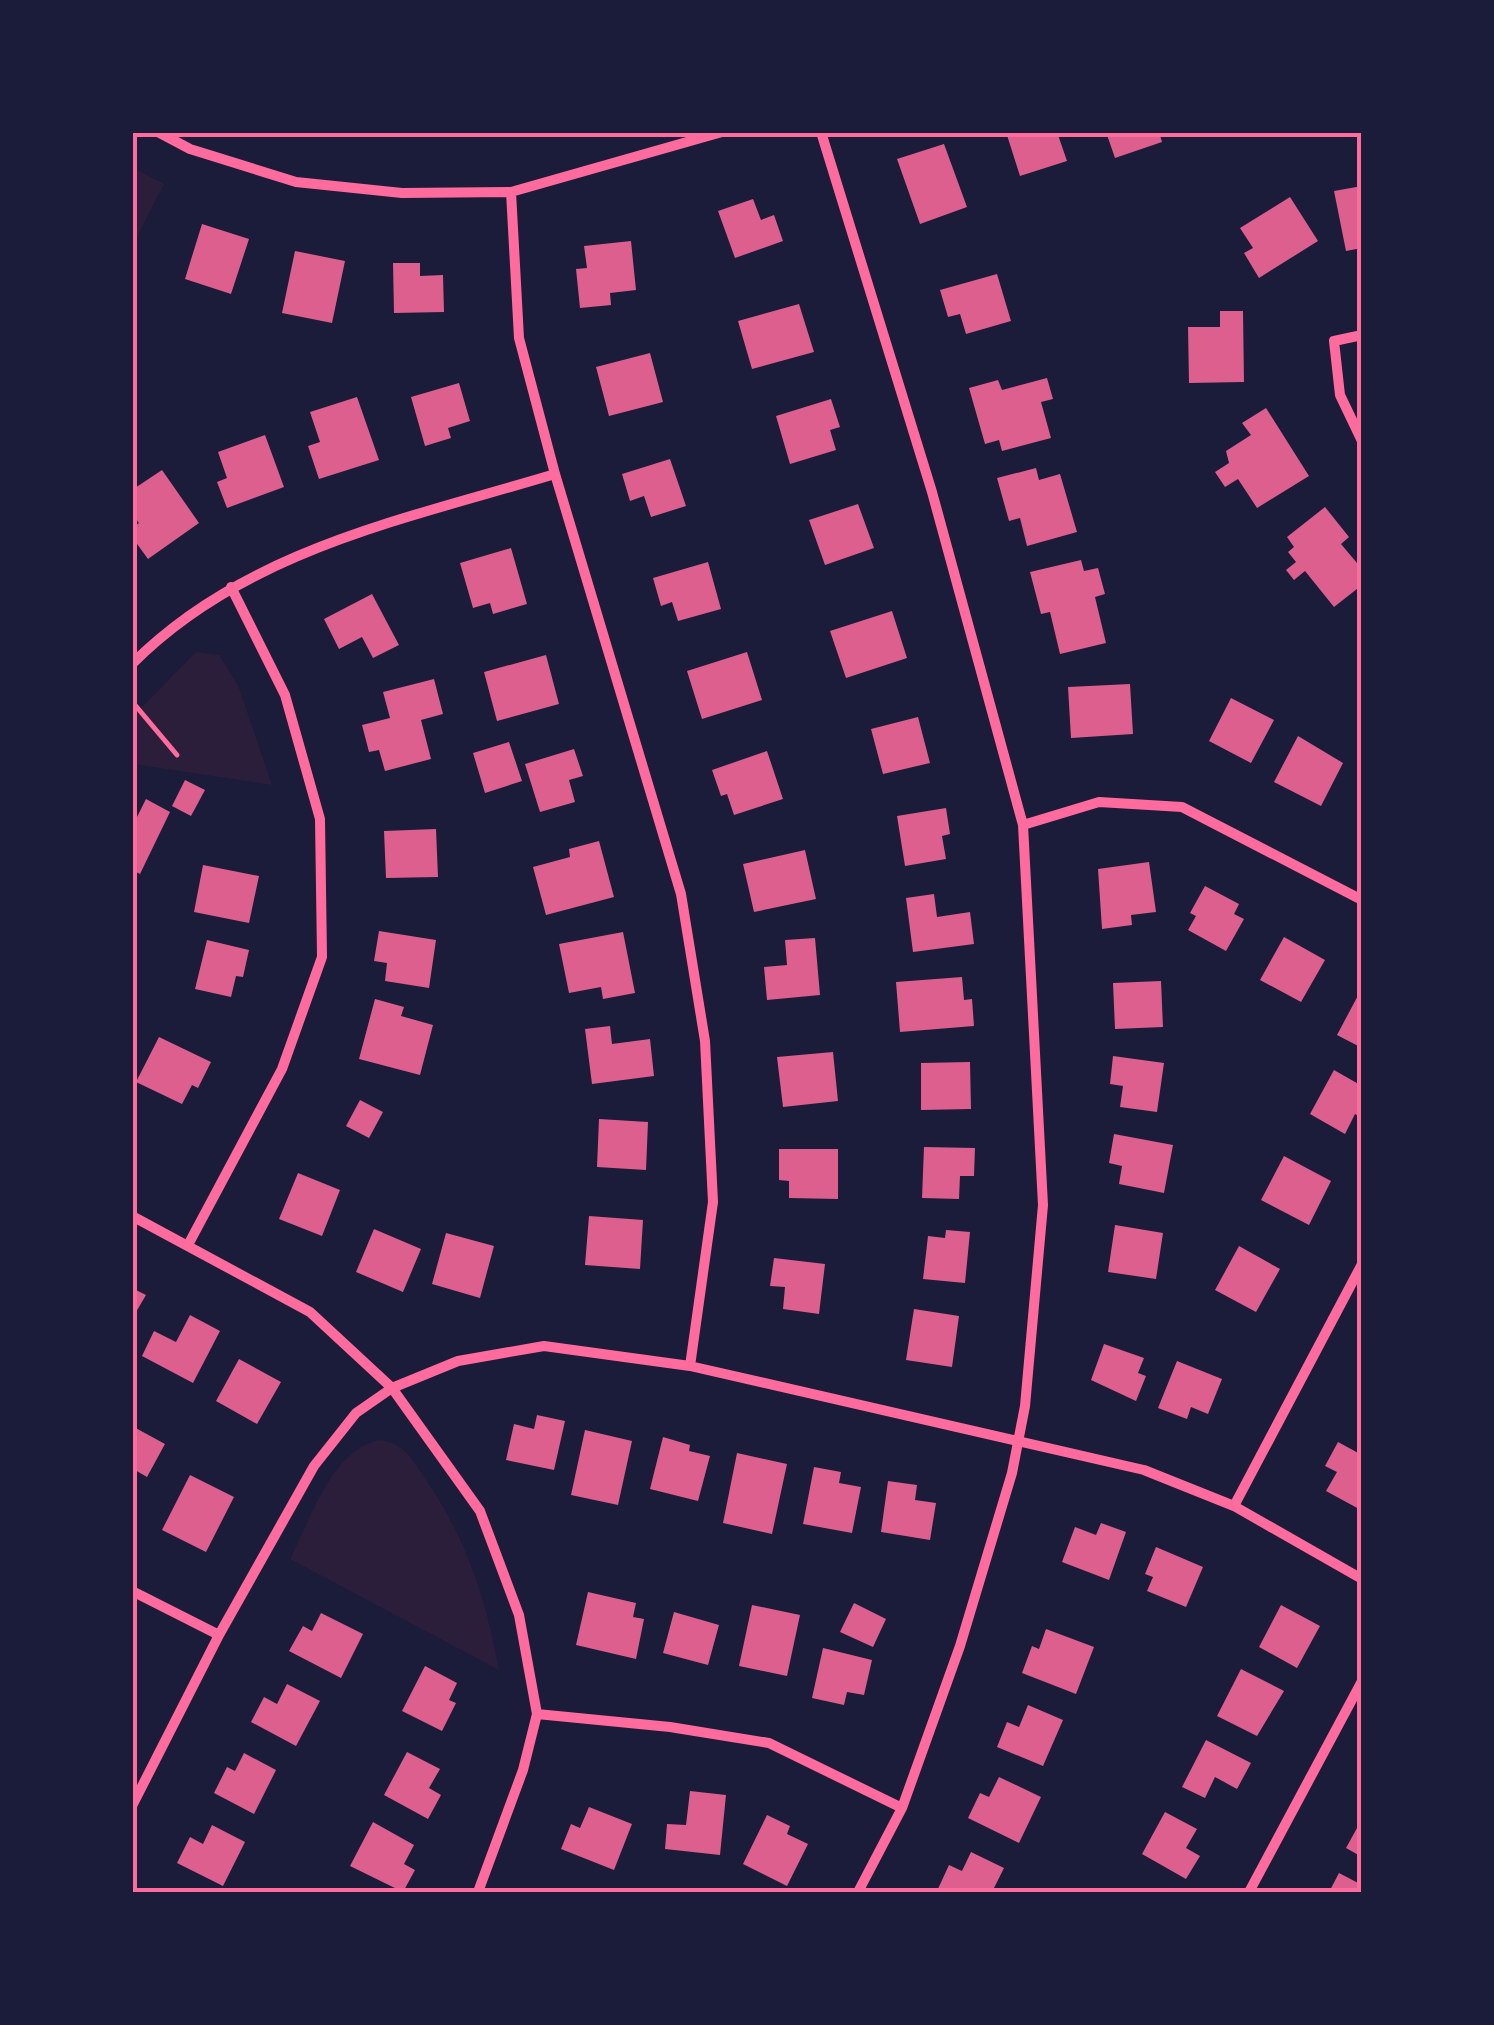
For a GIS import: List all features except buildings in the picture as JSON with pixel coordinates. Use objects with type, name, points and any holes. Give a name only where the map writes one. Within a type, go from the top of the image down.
[{"type":"street","points":[[158,132],[190,149],[296,182],[402,193],[510,192],[722,132]]},
{"type":"street","points":[[822,132],[932,492],[1023,825],[1043,1205],[1020,1442],[960,1646],[902,1808],[858,1892]]},
{"type":"street","points":[[510,192],[519,338],[555,474],[681,894],[705,1041],[713,1202],[690,1366]]},
{"type":"street","points":[[1362,335],[1334,340],[1340,395],[1362,441]]},
{"type":"street","points":[[132,664],[173,623],[231,586],[326,543],[555,474]]},
{"type":"street","points":[[188,1245],[282,1069],[322,957],[320,819],[285,695],[231,586]]},
{"type":"street","points":[[1023,825],[1098,802],[1182,807],[1362,900]]},
{"type":"street","points":[[132,1216],[310,1312],[392,1388],[480,1511],[519,1615],[537,1714],[523,1770],[478,1892]]},
{"type":"street","points":[[1234,1506],[1362,1264]]},
{"type":"street","points":[[132,1806],[314,1466],[356,1413],[392,1388],[458,1361],[544,1346],[690,1366],[1144,1470],[1234,1506],[1362,1579]]},
{"type":"street","points":[[132,1590],[220,1636]]},
{"type":"street","points":[[1249,1892],[1362,1681]]},
{"type":"street","points":[[537,1714],[670,1726],[768,1743],[902,1808]]},
{"type":"path","points":[[135,705],[177,755]]},
{"type":"shaded area","points":[[133,168],[164,184],[133,245]]},
{"type":"shaded area","points":[[196,652],[219,655],[238,685],[272,785],[133,764],[133,716]]},
{"type":"shaded area","points":[[379,1440],[400,1447],[411,1458],[452,1522],[481,1593],[499,1670],[290,1559],[335,1472],[348,1457]]}]
